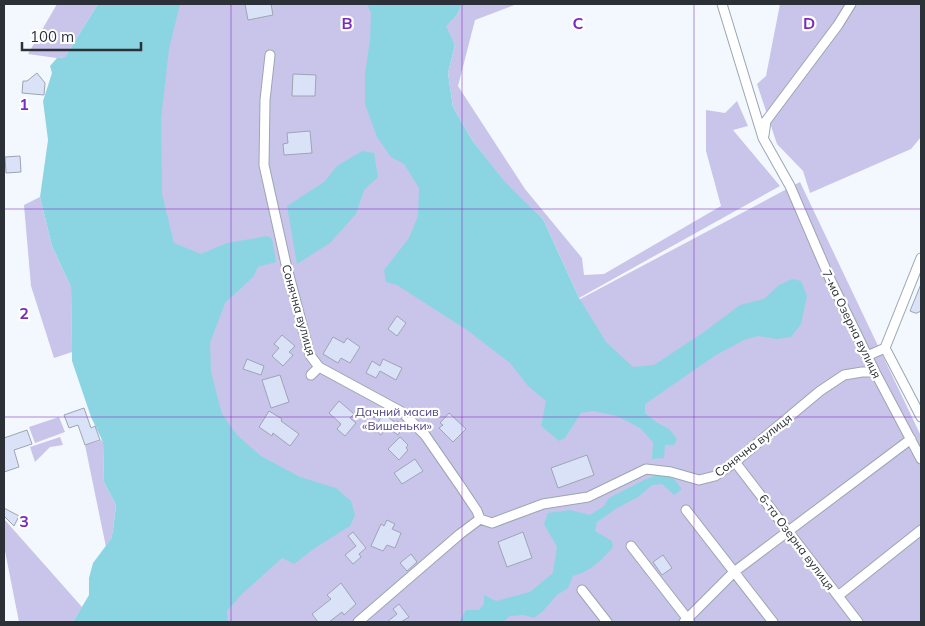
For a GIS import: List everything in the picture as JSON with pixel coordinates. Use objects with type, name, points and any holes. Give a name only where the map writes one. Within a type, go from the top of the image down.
[{"type":"street","name":"7-ма Озерна вулиця","points":[[722,4],[763,138],[790,186],[830,279],[875,372],[921,459]]},
{"type":"street","points":[[763,138],[766,121],[838,25],[851,4]]},
{"type":"street","name":"Сонячна вулиця","points":[[270,55],[265,100],[264,165],[286,264],[310,355],[319,367],[402,412],[425,435],[477,511],[480,520],[492,523],[543,504],[588,498],[646,469],[671,472],[699,480],[715,476],[735,462],[820,391],[844,375],[875,372]]},
{"type":"street","points":[[867,356],[885,348],[921,258]]},
{"type":"street","points":[[885,348],[921,417]]},
{"type":"street","points":[[311,375],[319,367]]},
{"type":"street","points":[[631,546],[687,621],[734,572],[911,439]]},
{"type":"street","name":"6-та Озерна вулиця","points":[[735,462],[858,622]]},
{"type":"street","points":[[686,510],[773,622]]},
{"type":"street","points":[[358,622],[460,534],[480,520]]},
{"type":"street","points":[[838,596],[921,530]]},
{"type":"street","points":[[582,590],[606,622]]},
{"type":"green space","points":[[57,4],[98,4],[65,57],[57,58],[28,54]]},
{"type":"green space","name":"Дачний масив «Вишеньки»","points":[[170,4],[390,4],[567,306],[800,182],[921,436],[921,622],[102,622],[115,606],[139,189]]},
{"type":"green space","points":[[462,4],[517,4],[475,20],[458,86],[525,189],[582,258],[584,275],[604,274],[721,206],[706,151],[706,110],[725,113],[737,101],[748,126],[733,130],[780,186],[579,298],[543,219],[504,182],[472,140],[453,107],[448,73],[455,45],[445,26],[457,15]]},
{"type":"green space","points":[[780,4],[921,4],[921,137],[911,149],[810,193],[803,171],[777,144],[757,84],[766,76]]},
{"type":"green space","points":[[40,197],[52,246],[71,287],[72,352],[54,358],[31,286],[24,205]]},
{"type":"green space","points":[[59,417],[65,432],[35,443],[29,427]]},
{"type":"green space","points":[[60,437],[63,445],[50,447],[35,462],[30,447]]},
{"type":"green space","points":[[101,439],[103,442],[104,482],[116,505],[111,539],[106,547],[85,445],[100,441]]},
{"type":"green space","points":[[4,519],[82,607],[73,622],[19,622],[4,546]]},
{"type":"water","points":[[98,4],[180,4],[169,49],[161,119],[162,194],[174,243],[201,254],[227,243],[267,236],[272,239],[276,262],[258,267],[253,277],[225,303],[210,343],[211,372],[222,414],[237,435],[261,456],[300,477],[336,488],[351,501],[355,515],[350,526],[294,564],[282,558],[242,594],[227,611],[228,622],[73,622],[89,595],[89,578],[93,563],[111,539],[116,505],[104,482],[103,442],[91,417],[72,361],[71,287],[52,246],[40,197],[48,140],[43,101],[52,73],[50,66],[57,58],[65,57]]},
{"type":"water","points":[[367,4],[462,4],[457,15],[446,26],[455,45],[448,73],[453,107],[472,140],[504,181],[543,219],[579,298],[606,342],[633,367],[654,365],[704,332],[740,305],[764,299],[779,285],[792,279],[801,281],[807,296],[801,324],[791,337],[777,339],[758,336],[744,340],[716,355],[645,404],[645,413],[669,429],[677,439],[674,445],[665,445],[664,458],[652,459],[653,442],[640,428],[617,416],[593,411],[581,413],[565,438],[559,441],[541,426],[546,401],[529,387],[510,363],[467,330],[397,285],[386,282],[384,270],[409,238],[418,216],[419,188],[404,164],[391,157],[377,137],[365,104],[365,74],[370,40],[371,13]]},
{"type":"water","points":[[362,151],[374,153],[378,177],[364,190],[356,214],[330,243],[297,264],[287,206],[324,182],[337,166]]},
{"type":"water","points":[[662,473],[674,479],[682,489],[674,495],[662,484],[652,485],[638,497],[617,508],[597,522],[595,531],[612,541],[613,547],[595,565],[573,576],[568,588],[557,595],[534,618],[524,615],[510,616],[503,622],[459,622],[466,610],[479,610],[484,604],[484,595],[496,601],[530,592],[553,573],[557,547],[544,524],[548,513],[570,510],[590,515],[604,506],[609,498]]},
{"type":"building","points":[[245,4],[271,4],[273,15],[248,20]]},
{"type":"building","points":[[37,73],[45,83],[44,95],[22,93],[23,81],[27,81]]},
{"type":"building","points":[[293,74],[316,75],[315,96],[292,96]]},
{"type":"building","points":[[310,131],[312,153],[284,155],[283,144],[288,143],[287,133]]},
{"type":"building","points":[[20,156],[21,172],[6,173],[5,157]]},
{"type":"building","points":[[921,284],[921,311],[915,313],[910,311]]},
{"type":"building","points":[[397,316],[406,323],[397,336],[388,329]]},
{"type":"building","points":[[282,335],[295,346],[289,352],[293,355],[283,366],[272,356],[279,348],[274,344]]},
{"type":"building","points":[[333,337],[344,343],[347,338],[360,347],[350,363],[341,358],[338,363],[323,354]]},
{"type":"building","points":[[247,359],[264,366],[261,375],[243,369]]},
{"type":"building","points":[[383,359],[402,368],[396,380],[380,371],[376,378],[366,373],[372,361],[380,366]]},
{"type":"building","points":[[280,375],[289,402],[271,408],[262,380]]},
{"type":"building","points":[[339,401],[354,414],[350,418],[356,423],[345,436],[337,429],[341,424],[329,413]]},
{"type":"building","points":[[84,408],[91,428],[95,426],[100,440],[85,445],[78,425],[69,428],[64,415]]},
{"type":"building","points":[[269,411],[282,419],[281,421],[299,434],[290,446],[273,433],[272,436],[259,427]]},
{"type":"building","points":[[449,413],[466,429],[453,442],[439,428],[443,425],[440,423]]},
{"type":"building","points":[[384,414],[396,423],[397,421],[404,426],[398,435],[387,427],[381,435],[373,429]]},
{"type":"building","points":[[27,430],[32,444],[14,450],[19,467],[4,472],[4,438]]},
{"type":"building","points":[[400,437],[408,445],[406,448],[408,450],[399,460],[388,449]]},
{"type":"building","points":[[587,455],[594,475],[558,488],[551,468]]},
{"type":"building","points":[[415,459],[423,471],[402,484],[394,473]]},
{"type":"building","points":[[4,508],[19,516],[14,526],[4,516]]},
{"type":"building","points":[[387,520],[395,524],[392,529],[401,533],[395,548],[387,545],[383,551],[371,546],[381,524],[384,526]]},
{"type":"building","points":[[353,532],[366,548],[359,554],[361,557],[353,564],[345,555],[356,546],[348,536]]},
{"type":"building","points":[[523,532],[532,558],[507,567],[498,542]]},
{"type":"building","points":[[411,554],[417,562],[407,571],[400,563]]},
{"type":"building","points":[[663,555],[672,568],[662,575],[653,562]]},
{"type":"building","points":[[341,583],[356,604],[344,615],[342,612],[329,622],[318,622],[312,614],[331,599],[327,595]]},
{"type":"building","points":[[399,604],[409,617],[401,622],[387,622],[397,614],[393,609]]}]
